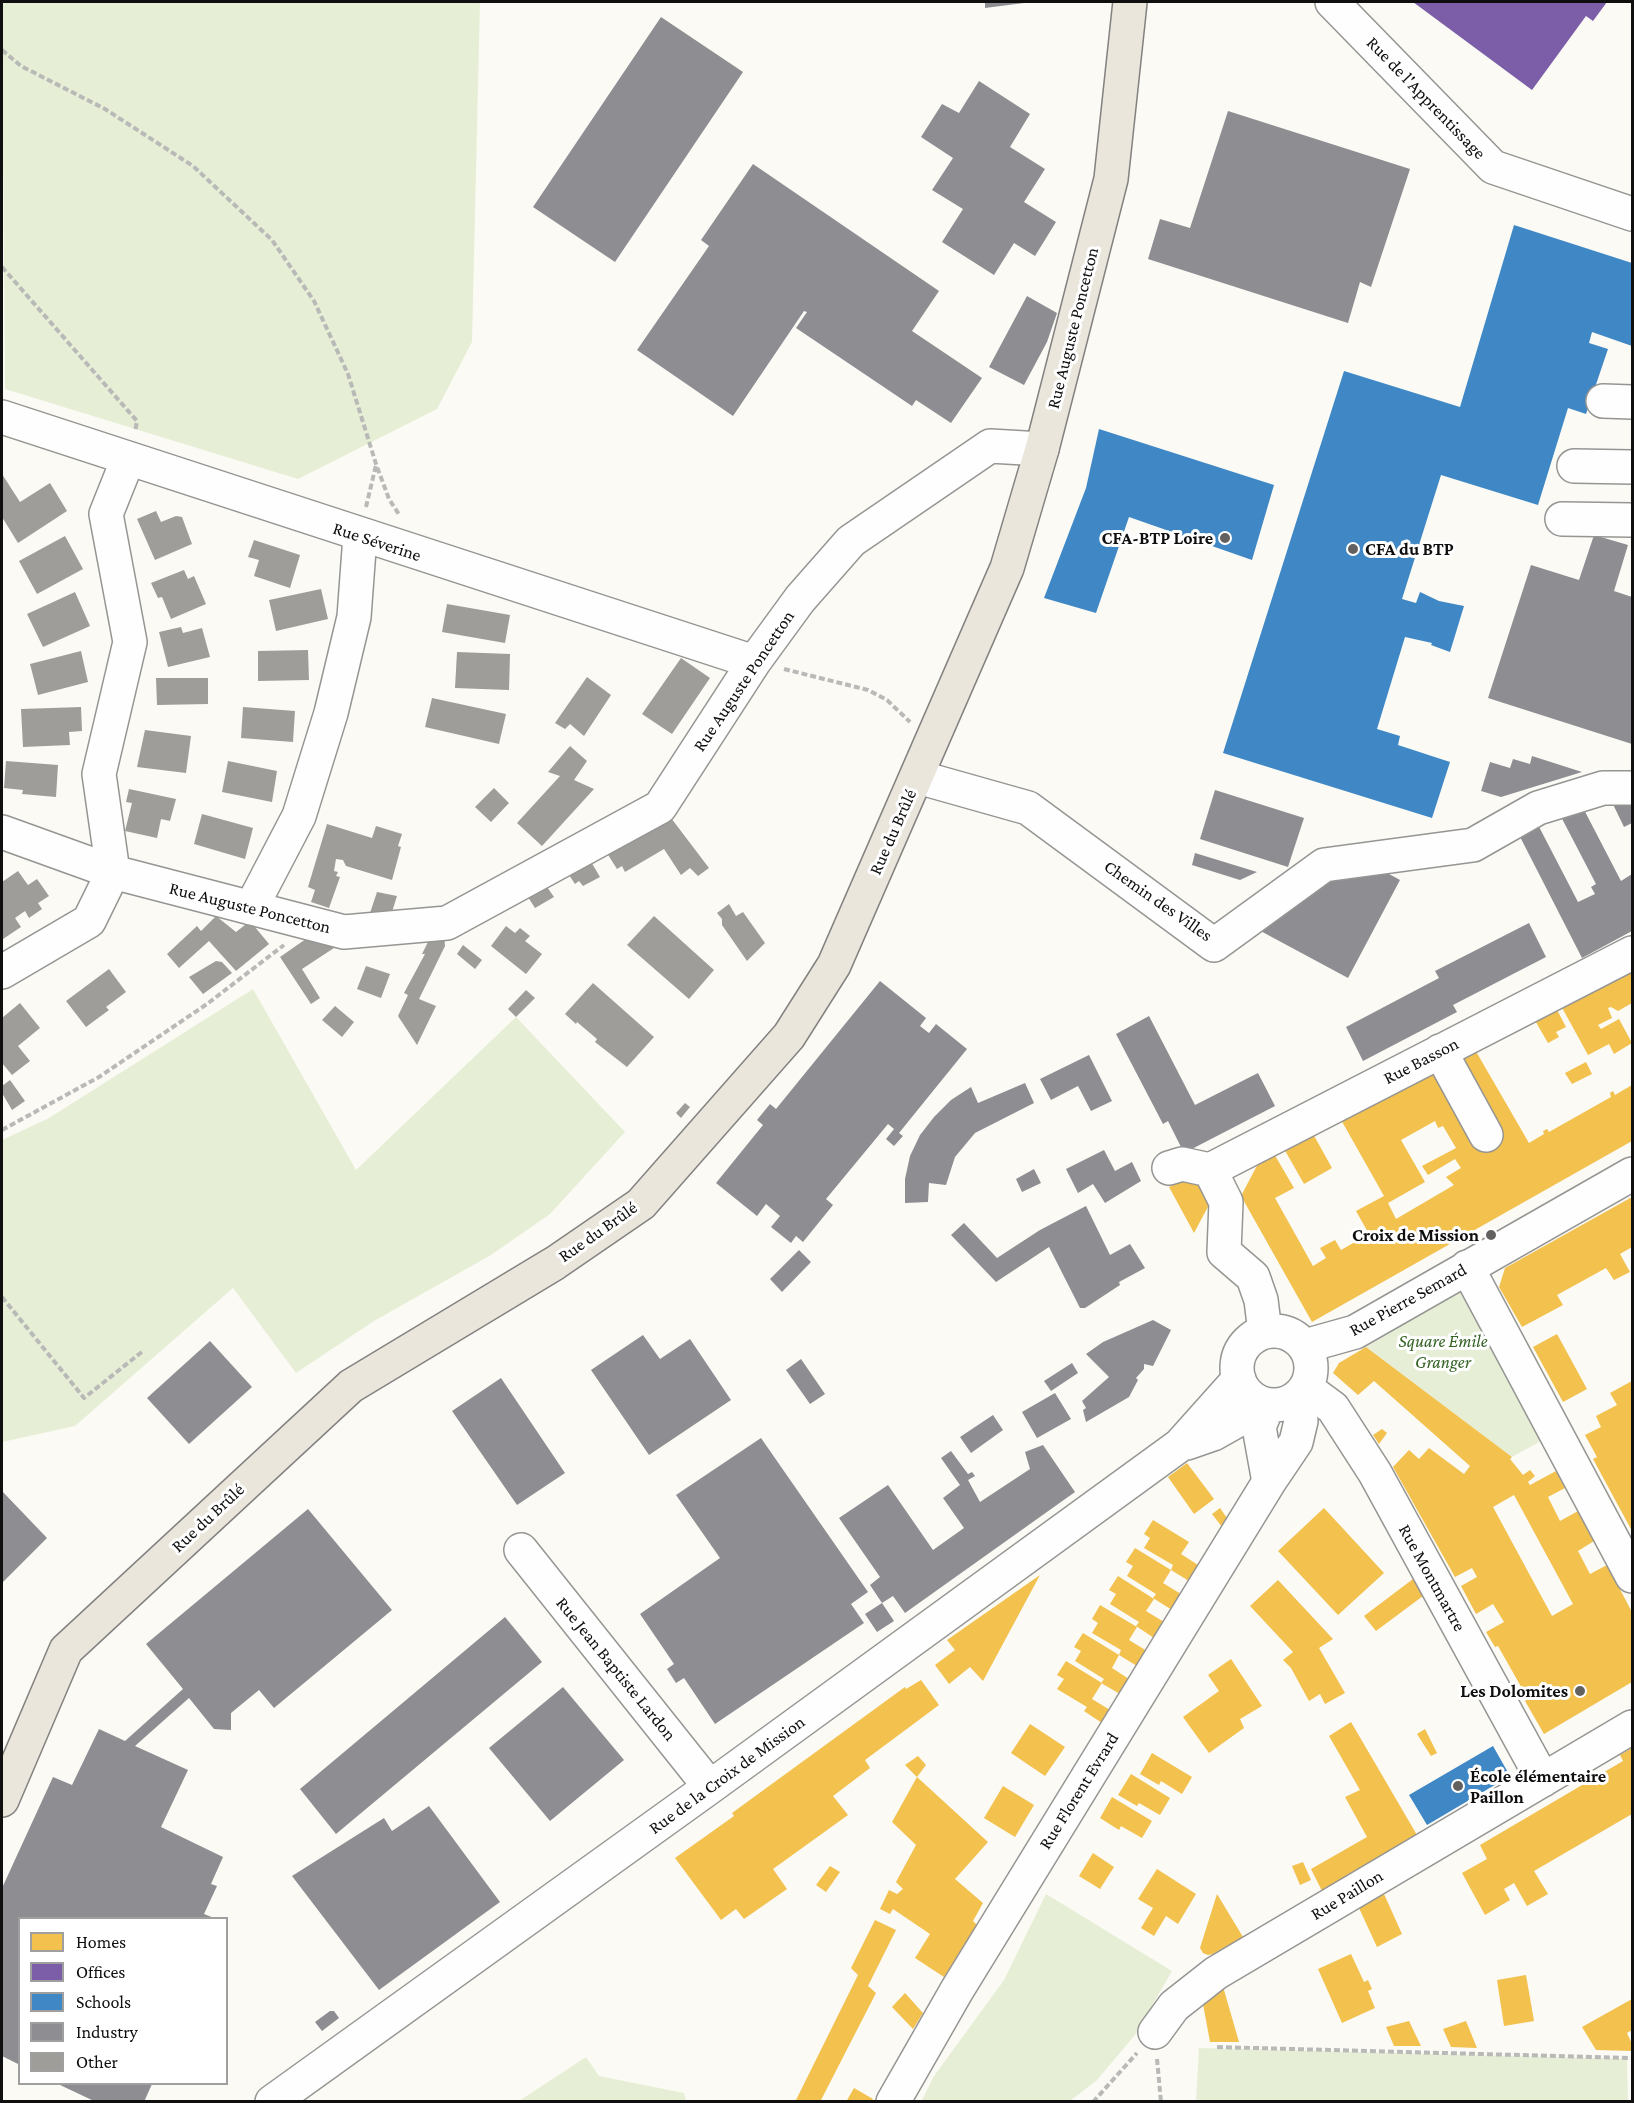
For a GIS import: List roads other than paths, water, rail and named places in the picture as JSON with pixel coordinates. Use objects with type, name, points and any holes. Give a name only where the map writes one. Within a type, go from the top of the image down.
[{"type":"main road","name":"Rue Auguste Poncetton","points":[[1042,449],[1111,179],[1130,2]]},
{"type":"main road","name":"Rue du Brûlé","points":[[2,1800],[66,1650],[351,1386],[555,1263],[640,1204],[789,1036],[834,965],[918,777],[1007,568],[1042,449]]},
{"type":"street","name":"Rue de l'Apprentissage","points":[[1332,2],[1493,167],[1632,214]]},
{"type":"street","name":"Rue Séverine","points":[[2,417],[411,553],[766,665]]},
{"type":"street","name":"Rue Auguste Poncetton","points":[[2,832],[112,872],[344,932],[447,923],[660,807],[766,665],[800,599],[851,541],[990,446],[1042,449]]},
{"type":"street","points":[[2,972],[89,921],[112,872],[99,774],[130,642],[106,514],[128,459]]},
{"type":"street","points":[[1574,466],[1632,467]]},
{"type":"street","points":[[1562,519],[1632,520]]},
{"type":"street","points":[[251,908],[299,816],[331,713],[354,617],[360,536]]},
{"type":"street","name":"Chemin des Villes","points":[[918,777],[1028,808],[1214,945],[1324,865],[1473,845],[1538,808],[1603,788],[1632,788]]},
{"type":"street","name":"Rue Basson","points":[[1210,1170],[1632,953]]},
{"type":"street","points":[[1440,1051],[1486,1135]]},
{"type":"street","points":[[1169,1168],[1182,1164],[1210,1170],[1226,1202],[1224,1252],[1253,1277],[1261,1300],[1265,1332]]},
{"type":"street","name":"Rue Pierre Semard","points":[[1305,1347],[1355,1332],[1632,1174]]},
{"type":"street","points":[[1467,1267],[1632,1576]]},
{"type":"street","points":[[1269,1482],[1259,1427],[1283,1399],[1312,1364],[1305,1347],[1289,1334],[1265,1332],[1252,1339],[1242,1351],[1237,1364],[1239,1379],[1247,1394],[1283,1399]]},
{"type":"street","name":"Rue de la Croix de Mission","points":[[272,2102],[1180,1445],[1239,1379]]},
{"type":"street","name":"Rue de la Croix de Mission","points":[[1180,1445],[1219,1430],[1283,1399]]},
{"type":"street","name":"Rue Montmartre","points":[[1283,1399],[1333,1408],[1375,1473],[1543,1780]]},
{"type":"street","name":"Rue Florent Evrard","points":[[893,2102],[957,1990],[1269,1482],[1296,1442],[1301,1421],[1283,1399]]},
{"type":"street","points":[[1219,1430],[1262,1447]]},
{"type":"street","points":[[1296,1442],[1319,1438],[1355,1441]]},
{"type":"street","name":"Rue Jean Baptiste Lardon","points":[[521,1550],[710,1787]]},
{"type":"street","name":"Rue Paillon","points":[[1155,2032],[1174,2006],[1216,1973],[1632,1727]]},
{"type":"place","name":"CFA-BTP Loire","points":[[1225,538]]},
{"type":"place","name":"CFA du BTP","points":[[1353,549]]},
{"type":"place","name":"Croix de Mission","points":[[1491,1235]]},
{"type":"place","name":"Les Dolomites","points":[[1580,1691]]},
{"type":"place","name":"École élémentaire Paillon","points":[[1458,1786]]},
{"type":"park label","name":"Square Émile Granger","points":[[1443,1351]]}]
